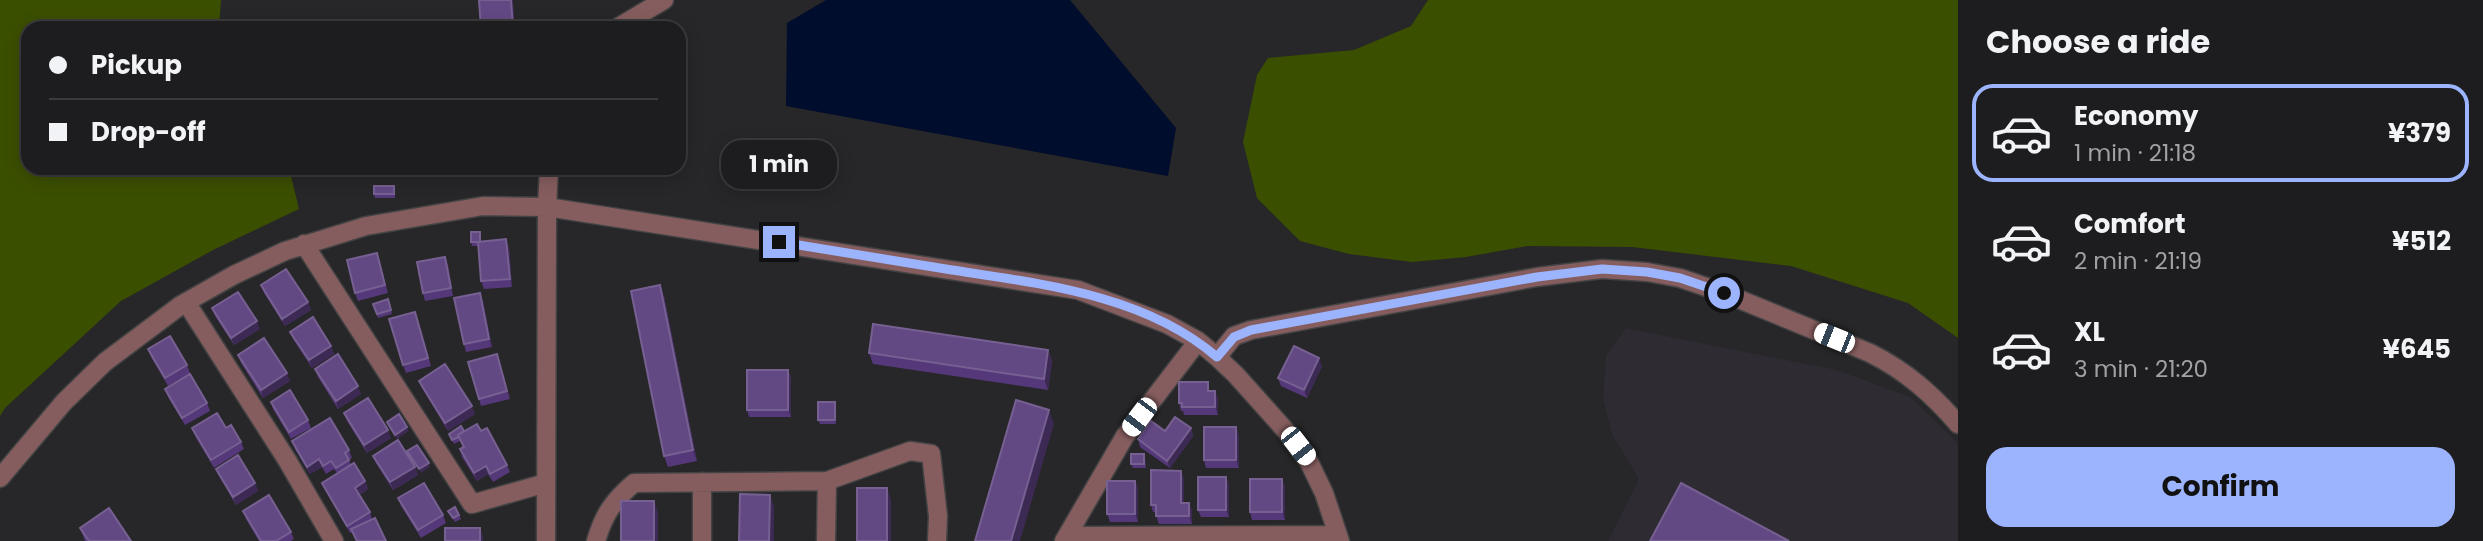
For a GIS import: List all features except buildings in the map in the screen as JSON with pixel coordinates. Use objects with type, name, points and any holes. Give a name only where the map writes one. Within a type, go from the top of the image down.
[{"type":"street","points":[[629,21],[664,0]]},
{"type":"street","points":[[546,541],[549,175]]},
{"type":"street","points":[[0,478],[64,402],[105,362],[186,302],[234,275],[304,244],[366,226],[483,206],[547,207],[1078,290],[1167,324],[1198,341],[1236,375],[1310,462],[1339,538],[1066,538]]},
{"type":"street","points":[[304,244],[472,504],[546,483]]},
{"type":"street","points":[[1217,357],[1234,337],[1251,330],[1537,277],[1602,269],[1647,272],[1680,278],[1724,293],[1870,353],[1922,385],[1958,424]]},
{"type":"street","points":[[186,302],[334,541]]},
{"type":"street","points":[[1066,538],[1125,436],[1198,341]]},
{"type":"street","points":[[596,541],[601,524],[614,500],[634,483],[827,481],[910,451],[931,454],[938,516],[937,541]]},
{"type":"street","points":[[826,541],[827,481]]},
{"type":"street","points":[[702,482],[702,541]]},
{"type":"shaded area","points":[[1626,328],[1837,370],[1910,397],[1958,443],[1958,541],[1608,541],[1639,479],[1612,434],[1603,398],[1606,356]]},
{"type":"green space","points":[[0,0],[221,0],[220,21],[21,21],[21,175],[291,175],[299,209],[213,250],[121,301],[5,408],[0,416]]},
{"type":"green space","points":[[1428,0],[1958,0],[1958,338],[1908,303],[1791,266],[1632,247],[1528,246],[1466,257],[1412,262],[1349,254],[1300,241],[1257,198],[1243,142],[1257,75],[1268,58],[1354,50],[1411,26]]},
{"type":"water","points":[[826,0],[1070,0],[1176,128],[1168,176],[786,106],[787,23]]},
{"type":"route","points":[[779,242],[1078,290],[1167,324],[1198,341],[1217,357],[1234,337],[1251,330],[1537,277],[1602,269],[1647,272],[1680,278],[1724,293]]}]
